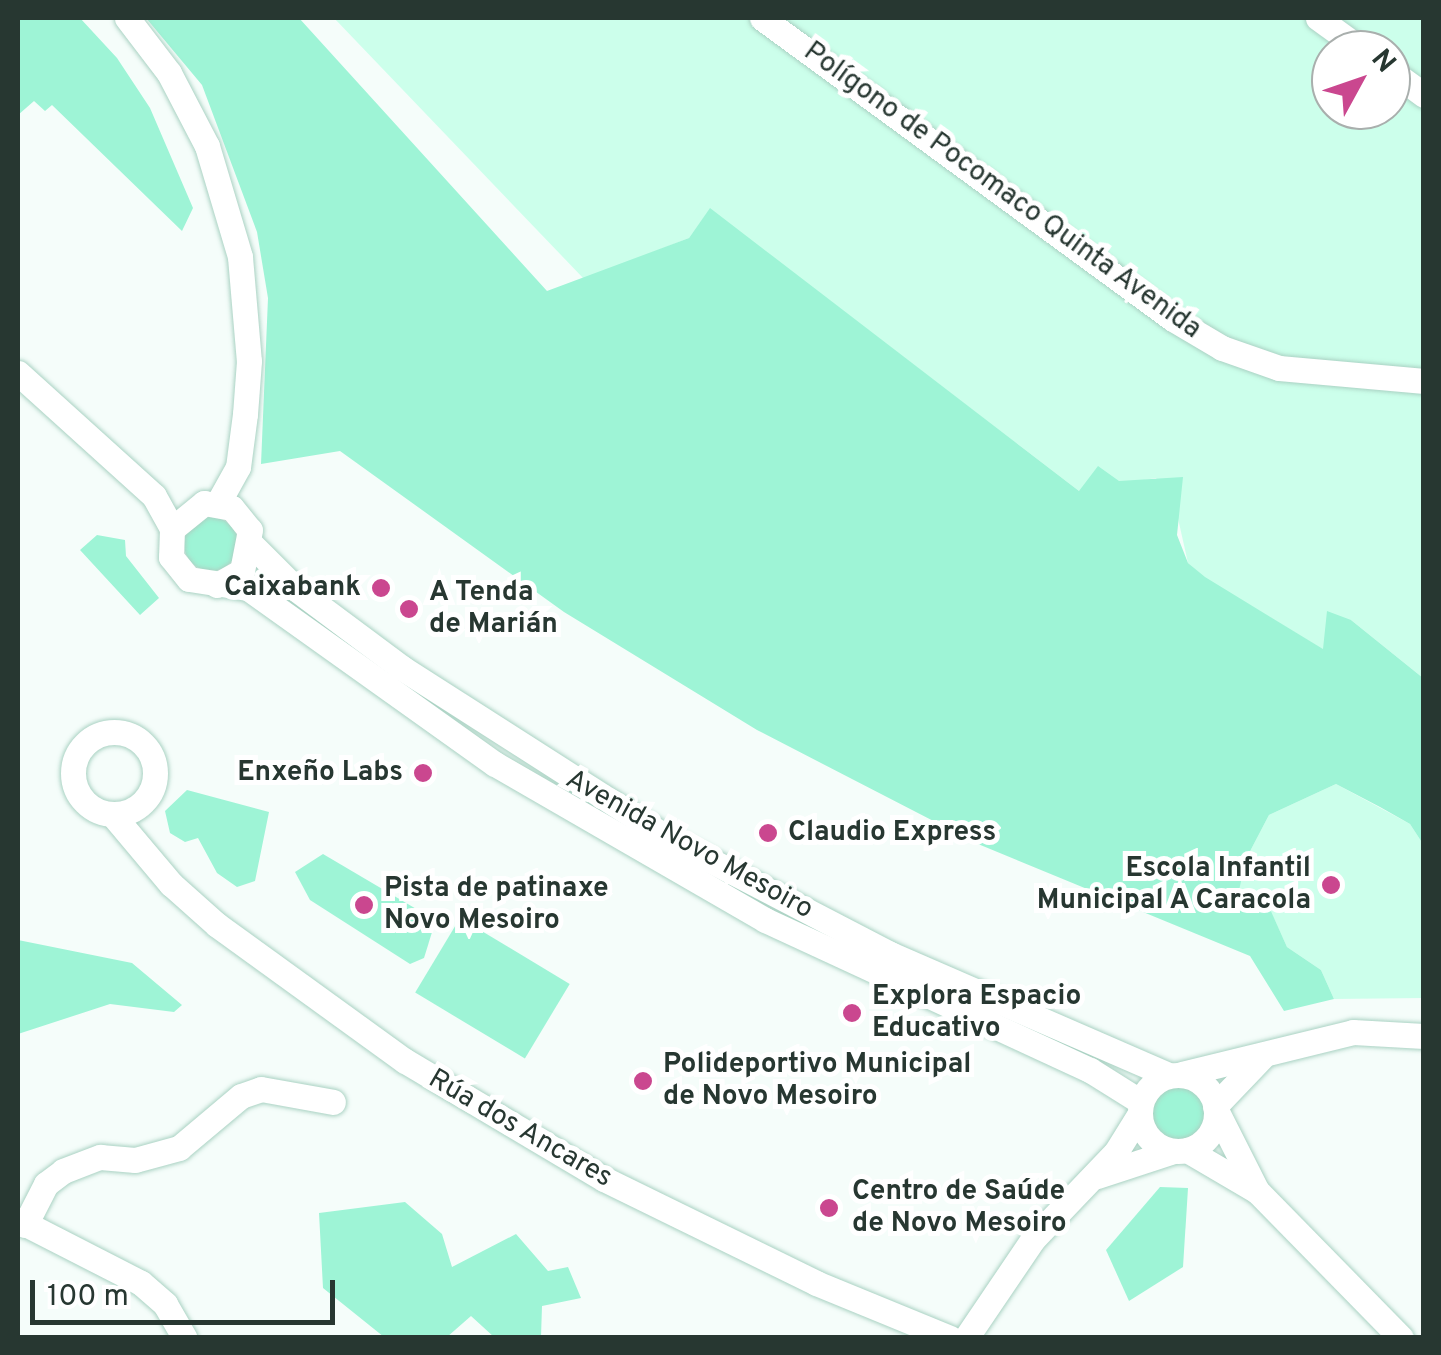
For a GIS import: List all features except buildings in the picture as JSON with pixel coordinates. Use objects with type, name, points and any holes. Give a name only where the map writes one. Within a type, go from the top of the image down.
[{"type":"street","points":[[18,373],[154,496],[172,529],[178,570],[217,585],[242,571],[251,538],[238,467],[249,361],[233,220],[190,110],[127,18]]},
{"type":"street","name":"Polígono de Pocomaco Quinta Avenida","points":[[762,18],[1173,319],[1222,348],[1280,368],[1424,381]]},
{"type":"street","points":[[172,529],[211,503],[238,467]]},
{"type":"street","points":[[154,496],[232,508],[251,538]]},
{"type":"street","name":"Avenida Novo Mesoiro","points":[[251,538],[296,589],[402,668],[673,841],[890,954],[1175,1075]]},
{"type":"street","name":"Avenida Novo Mesoiro","points":[[217,585],[248,588],[495,764],[730,901],[873,974],[1108,1079],[1140,1109]]},
{"type":"street","name":"Rúa dos Ancares","points":[[138,843],[139,806],[154,782],[151,754],[130,735],[102,734],[80,750],[74,778],[86,803],[112,814],[171,884],[217,925],[389,1050],[502,1121],[816,1283],[950,1338]]},
{"type":"street","points":[[112,814],[139,806]]},
{"type":"street","points":[[966,1338],[1033,1240],[1093,1178],[1140,1109],[1175,1075],[1352,1032],[1424,1036]]},
{"type":"street","points":[[1093,1178],[1181,1150],[1209,1135],[1216,1108],[1266,1054]]},
{"type":"street","points":[[1175,1075],[1205,1086],[1257,1191]]},
{"type":"street","points":[[184,1338],[176,1318],[140,1283],[21,1222],[46,1184],[63,1171],[100,1157],[135,1160],[179,1148],[251,1092],[333,1102]]},
{"type":"street","points":[[1140,1109],[1150,1139],[1181,1150],[1257,1191],[1400,1338]]},
{"type":"shaded area","points":[[18,18],[80,18],[117,58],[150,108],[193,208],[182,231],[52,105],[45,111],[34,101],[18,115]]},
{"type":"shaded area","points":[[146,18],[299,18],[547,291],[689,238],[710,208],[1079,491],[1098,466],[1119,481],[1183,477],[1177,535],[1188,563],[1323,649],[1327,611],[1351,620],[1423,678],[1423,896],[1421,841],[1410,824],[1380,807],[1336,784],[1269,815],[1246,859],[1236,904],[1270,909],[1287,947],[1321,970],[1334,999],[1284,1011],[1250,956],[978,844],[757,730],[564,612],[340,451],[261,464],[268,298],[257,232],[202,85]]},
{"type":"shaded area","points":[[334,18],[1423,18],[1423,678],[1351,620],[1324,650],[1205,578],[1188,563],[1177,514],[1156,478],[1079,491],[710,209],[689,238],[584,279]]},
{"type":"shaded area","points":[[211,517],[230,525],[238,544],[230,563],[211,571],[192,563],[184,544],[192,525]]},
{"type":"shaded area","points":[[97,535],[125,540],[126,556],[159,598],[140,615],[80,550]]},
{"type":"shaded area","name":"Escola Infantil Municipal A Caracola","points":[[1336,784],[1410,824],[1421,841],[1423,998],[1334,999],[1321,970],[1287,947],[1270,910],[1235,904],[1246,859],[1269,815]]},
{"type":"shaded area","points":[[187,790],[269,812],[255,881],[237,887],[217,873],[198,838],[185,842],[170,833],[165,811]]},
{"type":"shaded area","name":"Pista de patinaxe Novo Mesoiro","points":[[323,854],[418,910],[433,929],[424,958],[410,964],[310,900],[295,872]]},
{"type":"shaded area","points":[[460,918],[570,984],[525,1058],[415,993]]},
{"type":"shaded area","points":[[18,940],[132,963],[182,1005],[174,1012],[110,1004],[18,1034]]},
{"type":"shaded area","points":[[1178,1084],[1198,1092],[1206,1112],[1198,1132],[1178,1140],[1158,1132],[1150,1112],[1158,1092]]},
{"type":"shaded area","points":[[1160,1187],[1188,1188],[1183,1267],[1129,1301],[1106,1250]]},
{"type":"shaded area","points":[[405,1202],[442,1234],[452,1267],[516,1234],[548,1271],[568,1267],[581,1298],[542,1306],[541,1337],[494,1337],[471,1316],[447,1337],[384,1337],[323,1288],[319,1213]]},
{"type":"place","name":"Caixabank","points":[[381,588]]},
{"type":"place","name":"A Tenda de Marián","points":[[409,609]]},
{"type":"place","name":"Enxeño Labs","points":[[423,773]]},
{"type":"place","name":"Claudio Express","points":[[768,833]]},
{"type":"place","name":"Escola Infantil Municipal A Caracola","points":[[1331,885]]},
{"type":"place","name":"Pista de patinaxe Novo Mesoiro","points":[[364,905]]},
{"type":"place","name":"Explora Espacio Educativo","points":[[852,1013]]},
{"type":"place","name":"Polideportivo Municipal de Novo Mesoiro","points":[[643,1081]]},
{"type":"place","name":"Centro de Saúde de Novo Mesoiro","points":[[829,1208]]}]
